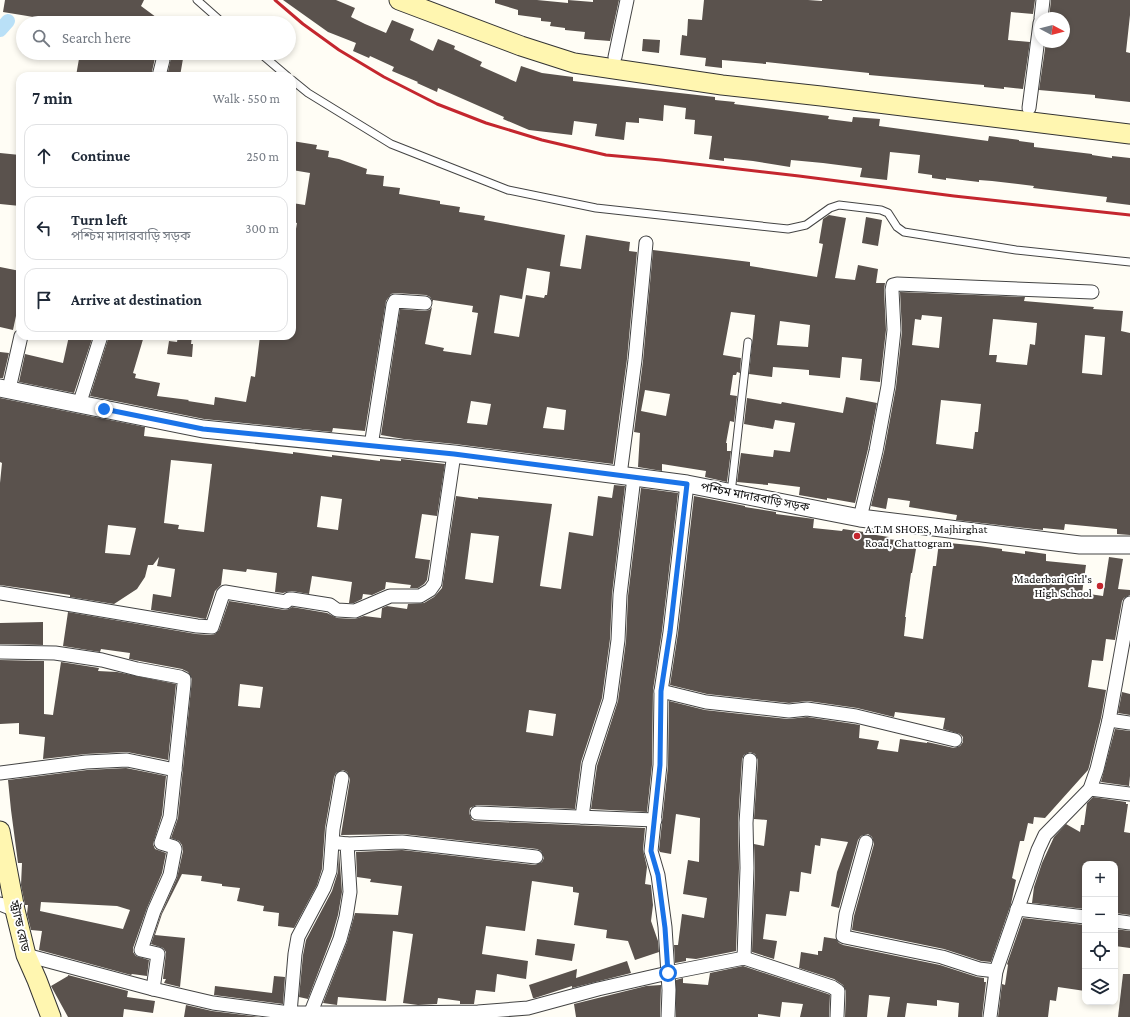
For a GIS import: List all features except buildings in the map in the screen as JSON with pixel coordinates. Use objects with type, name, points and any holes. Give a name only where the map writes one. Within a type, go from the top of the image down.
[{"type":"main road","points":[[399,0],[428,3],[578,51],[615,57],[633,67],[722,85],[1130,134]]},
{"type":"main road","points":[[428,3],[520,46],[574,63],[724,74],[825,84],[1130,121]]},
{"type":"main road","name":"স্ট্র্যান্ড রোড","points":[[0,831],[5,908],[37,980],[51,1017]]},
{"type":"street","points":[[615,57],[626,0]]},
{"type":"street","points":[[1042,12],[1043,0]]},
{"type":"street","points":[[1029,108],[1037,48]]},
{"type":"street","points":[[160,72],[163,60]]},
{"type":"street","points":[[582,817],[589,764],[610,700],[618,640],[635,352],[646,243]]},
{"type":"street","points":[[860,518],[876,451],[888,386],[893,342],[892,290],[894,285],[905,284],[1092,292]]},
{"type":"street","points":[[371,446],[393,305],[395,301],[400,300],[425,303]]},
{"type":"street","points":[[5,389],[20,340]]},
{"type":"street","points":[[79,405],[100,340]]},
{"type":"street","name":"পশ্চিম মাদারবাড়ি সড়ক","points":[[5,389],[203,429],[454,454],[687,484],[860,518],[1080,545],[1130,545]]},
{"type":"street","points":[[0,593],[197,626],[212,627],[225,592],[286,602],[292,599],[330,605],[337,610],[355,611],[390,596],[420,596],[430,590],[435,583],[454,454]]},
{"type":"street","points":[[668,1017],[669,990],[665,928],[658,875],[651,851],[660,765],[661,691],[670,632],[687,484]]},
{"type":"street","points":[[990,1017],[996,972],[1038,850],[1045,835],[1090,789],[1097,769],[1109,720],[1130,602]]},
{"type":"street","points":[[0,652],[55,653],[102,660],[184,679],[170,816],[161,843],[174,847],[175,849],[170,875],[154,911],[141,950],[158,954],[153,989]]},
{"type":"street","points":[[661,691],[706,702],[789,711],[807,709],[856,716],[955,740]]},
{"type":"street","points":[[1109,720],[1130,723]]},
{"type":"street","points":[[0,774],[86,762],[127,760],[175,770]]},
{"type":"street","points":[[744,958],[747,868],[746,823],[750,760]]},
{"type":"street","points":[[290,1013],[295,954],[298,937],[324,888],[330,871],[333,829],[342,778]]},
{"type":"street","points":[[1090,789],[1130,794]]},
{"type":"street","points":[[477,813],[655,820]]},
{"type":"street","points":[[333,842],[347,844],[402,842],[536,857]]},
{"type":"street","points":[[866,842],[846,914],[843,936],[942,957],[979,969],[996,972]]},
{"type":"street","points":[[311,1012],[340,939],[346,917],[350,892],[347,844]]},
{"type":"street","points":[[1017,909],[1082,917]]},
{"type":"street","points":[[1118,921],[1130,923]]},
{"type":"street","points":[[26,955],[153,989],[213,1003],[290,1013],[311,1012],[386,1015],[478,1012],[528,1008],[598,989],[744,958],[832,987],[838,991],[837,1017]]},
{"type":"lane","points":[[197,0],[215,16]]},
{"type":"lane","points":[[268,60],[282,72]]},
{"type":"lane","points":[[296,83],[308,93],[392,144],[508,190],[596,208],[788,229],[806,225],[830,208],[839,206],[881,210],[888,213],[897,227],[904,232],[1016,250],[1130,262]]},
{"type":"lane","points":[[731,493],[748,342]]},
{"type":"waterway","points":[[0,30],[8,21]]},
{"type":"railway","points":[[275,0],[294,16]]},
{"type":"railway","points":[[296,18],[339,50],[384,77],[437,104],[486,123],[542,140],[606,155],[661,160],[954,196],[1130,215]]},
{"type":"place","name":"A.T.M SHOES, Majhirghat Road, Chattogram","points":[[857,536]]},
{"type":"place","name":"Maderbari Girl's High School","points":[[1100,586]]},
{"type":"route","points":[[104,409],[203,429],[454,454],[687,484],[670,632],[661,691],[660,765],[651,851],[658,875],[665,928],[668,973]]}]
